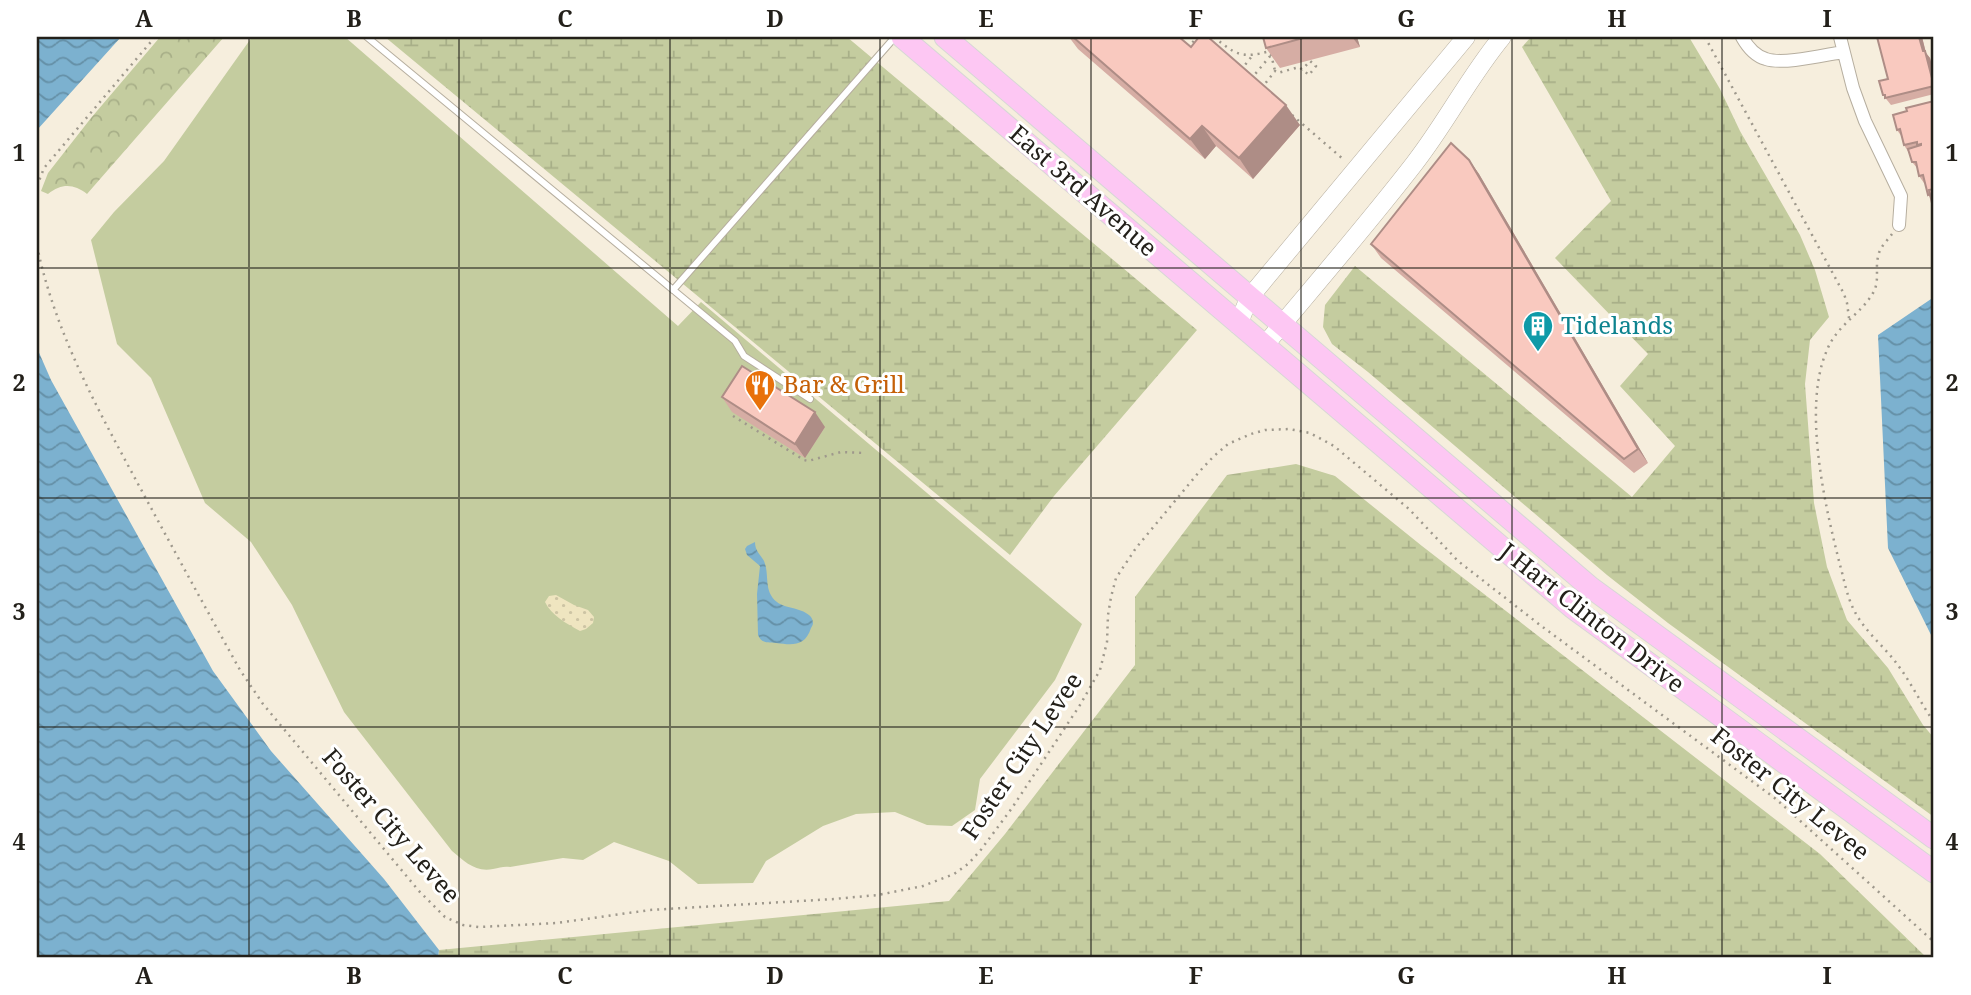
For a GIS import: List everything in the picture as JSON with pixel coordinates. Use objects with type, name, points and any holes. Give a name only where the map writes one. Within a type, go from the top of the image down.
[{"type":"main road","name":"East 3rd Avenue","points":[[902,37],[1264,346]]},
{"type":"main road","name":"East 3rd Avenue","points":[[945,37],[1281,325]]},
{"type":"main road","points":[[1238,325],[1249,298],[1466,37]]},
{"type":"main road","points":[[1264,346],[1414,165],[1502,37]]},
{"type":"main road","name":"J Hart Clinton Drive","points":[[1281,325],[1590,587],[1934,838]]},
{"type":"main road","name":"J Hart Clinton Drive","points":[[1264,346],[1573,608],[1934,872]]},
{"type":"street","points":[[1742,37],[1753,51],[1765,59],[1780,61],[1843,52]]},
{"type":"street","points":[[1840,37],[1865,121],[1901,196],[1899,225]]},
{"type":"lane","points":[[367,37],[735,341],[744,356],[810,399]]},
{"type":"lane","points":[[673,290],[895,37]]},
{"type":"path","points":[[37,186],[44,168],[155,37]]},
{"type":"path","points":[[1186,50],[1197,37]]},
{"type":"path","points":[[1214,37],[1241,55],[1271,53]]},
{"type":"path","points":[[1704,37],[1844,294],[1849,318]]},
{"type":"path","points":[[1268,44],[1275,71]]},
{"type":"path","points":[[1251,79],[1271,53]]},
{"type":"path","points":[[1241,70],[1252,56]]},
{"type":"path","points":[[1275,71],[1278,73],[1299,67],[1302,70]]},
{"type":"path","points":[[1268,94],[1264,85],[1275,71]]},
{"type":"path","points":[[1289,112],[1345,161]]},
{"type":"path","points":[[1899,225],[1878,256],[1877,284],[1872,295],[1849,318],[1828,347],[1817,379],[1817,432],[1823,486],[1836,549],[1853,609],[1900,668],[1934,722]]},
{"type":"path","name":"Foster City Levee","points":[[37,246],[40,264],[62,330],[89,392],[240,670],[263,704],[419,891],[445,917],[463,925],[479,927],[557,923],[650,910],[878,895],[923,886],[954,874],[980,851],[1012,808],[1100,670],[1116,578],[1136,548],[1199,472],[1228,444],[1258,432],[1289,429],[1310,433],[1334,446],[1409,509],[1458,561],[1540,625],[1776,799],[1934,942]]},
{"type":"path","points":[[733,416],[804,460],[841,452],[864,453]]},
{"type":"green space","points":[[160,37],[224,37],[87,194],[68,186],[48,194],[41,191],[48,173]]},
{"type":"green space","points":[[252,37],[345,37],[678,326],[701,302],[1082,624],[1055,680],[980,779],[975,810],[952,826],[927,825],[895,812],[856,814],[823,826],[766,861],[753,883],[698,884],[669,861],[614,842],[583,860],[563,858],[487,870],[471,865],[452,851],[344,712],[292,605],[251,542],[205,503],[151,378],[117,344],[91,240],[114,212],[164,161]]},
{"type":"green space","points":[[385,37],[847,37],[1197,330],[1054,496],[1010,555]]},
{"type":"green space","points":[[1531,37],[1689,37],[1800,235],[1815,270],[1829,317],[1810,340],[1805,384],[1814,503],[1827,567],[1847,620],[1888,668],[1934,738],[1934,817],[1668,623],[1607,575],[1332,344],[1323,327],[1325,305],[1355,266],[1632,497],[1675,446],[1620,386],[1648,354],[1555,258],[1611,201],[1522,47]]},
{"type":"green space","points":[[1296,464],[1335,476],[1820,854],[1927,958],[438,958],[439,950],[949,901],[1005,834],[1135,665],[1135,597],[1227,475]]},
{"type":"sand","points":[[556,595],[588,610],[594,617],[593,623],[580,631],[560,619],[545,602],[549,596]]},
{"type":"water","points":[[37,37],[121,37],[37,130]]},
{"type":"water","points":[[1934,297],[1934,641],[1888,548],[1878,335]]},
{"type":"water","points":[[37,348],[51,380],[213,671],[271,751],[384,879],[439,950],[438,958],[37,958]]},
{"type":"water","points":[[755,542],[766,566],[768,588],[773,598],[812,618],[813,625],[802,642],[767,642],[761,640],[758,635],[757,594],[760,566],[747,555],[745,549]]},
{"type":"building","points":[[1073,37],[1179,37],[1191,47],[1199,37],[1208,37],[1286,105],[1239,158],[1202,126],[1190,139]]},
{"type":"building","points":[[1263,37],[1307,37],[1266,48]]},
{"type":"building","points":[[1877,37],[1919,37],[1934,86],[1885,98],[1879,81],[1888,79]]},
{"type":"building","points":[[1934,101],[1934,189],[1929,190],[1928,195],[1923,175],[1919,176],[1916,162],[1912,162],[1908,149],[1921,144],[1917,145],[1917,142],[1904,145],[1893,115],[1907,111],[1906,108]]},
{"type":"building","name":"Tidelands","points":[[1451,143],[1469,160],[1638,449],[1624,459],[1371,244]]},
{"type":"building","points":[[1934,189],[1934,212],[1929,190]]},
{"type":"building","points":[[742,366],[815,412],[795,444],[722,397]]},
{"type":"place","name":"Tidelands","points":[[1538,353]]},
{"type":"place","name":"Bar & Grill","points":[[760,412]]}]
